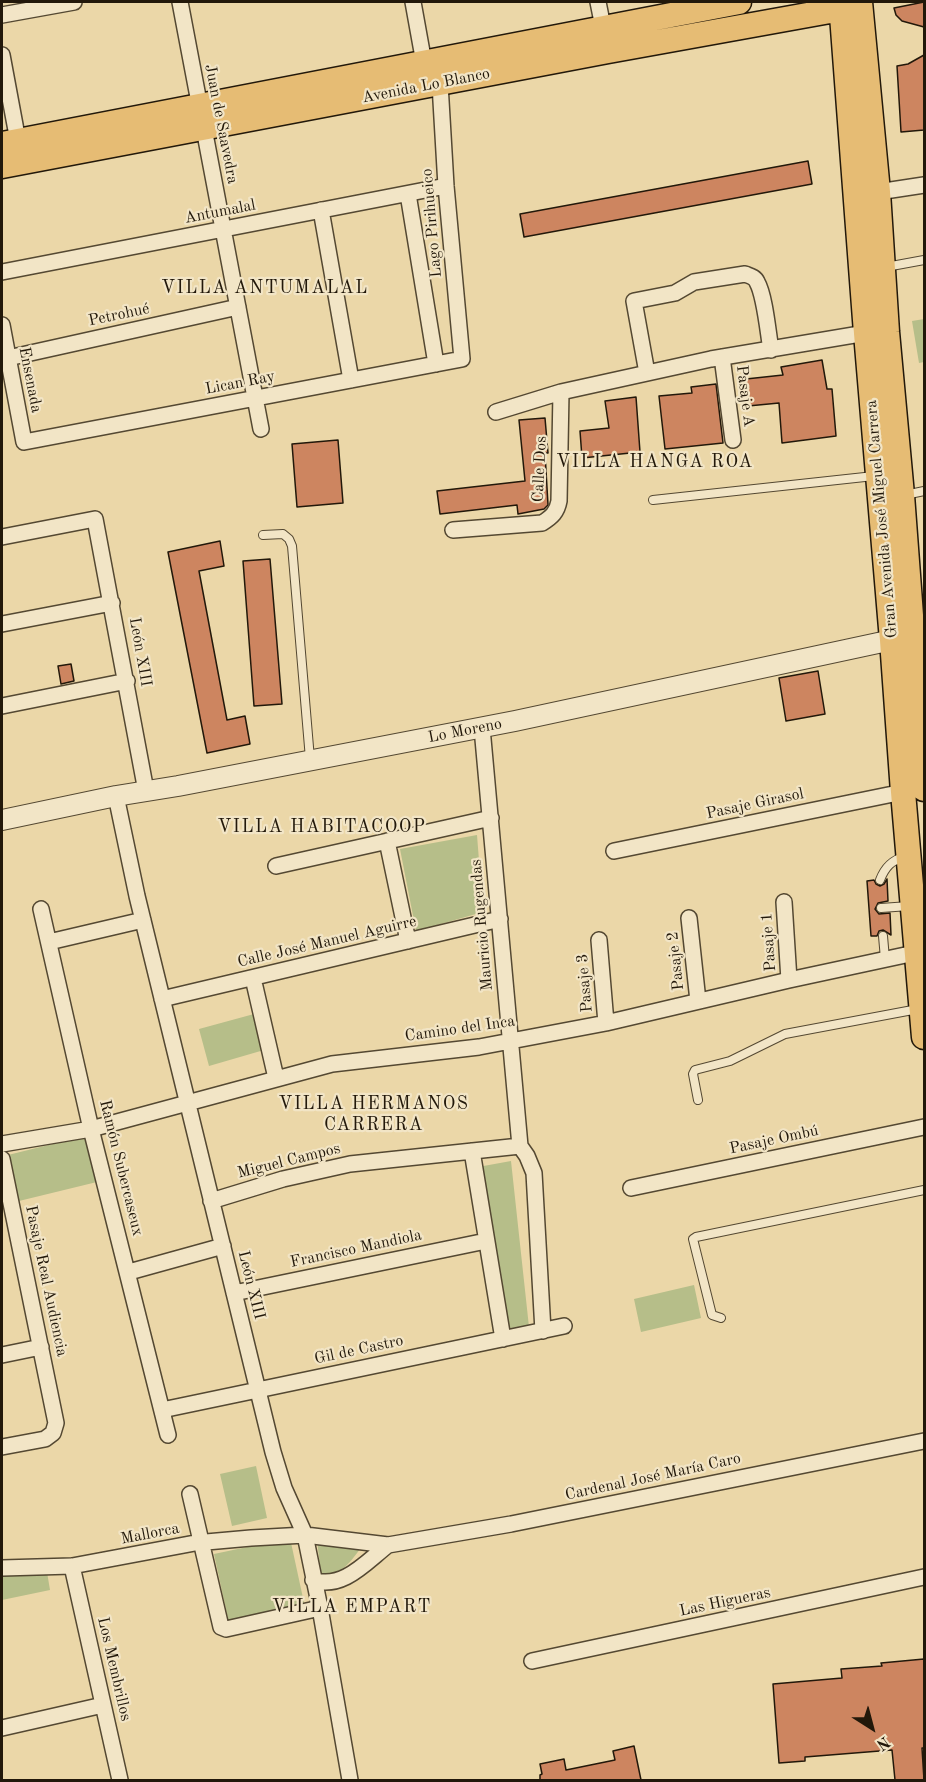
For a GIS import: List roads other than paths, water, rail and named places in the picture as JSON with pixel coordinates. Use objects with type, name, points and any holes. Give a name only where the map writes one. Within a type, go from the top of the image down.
[{"type":"main road","name":"Avenida Lo Blanco","points":[[10,142],[440,84],[739,2]]},
{"type":"main road","name":"Avenida Lo Blanco","points":[[2,166],[424,63],[606,40],[847,3]]},
{"type":"main road","name":"Gran Avenida José Miguel Carrera","points":[[847,3],[878,192],[866,333],[878,476],[910,633]]},
{"type":"main road","name":"Gran Avenida José Miguel Carrera","points":[[847,3],[872,269],[913,493],[910,633],[914,790],[909,856],[913,906],[921,951],[924,1037]]},
{"type":"street","points":[[2,15],[74,2]]},
{"type":"street","name":"Juan de Saavedra","points":[[180,2],[261,429]]},
{"type":"street","points":[[413,2],[424,63]]},
{"type":"street","points":[[598,2],[606,40]]},
{"type":"street","points":[[2,55],[10,142]]},
{"type":"street","name":"Lago Pirihueico","points":[[440,84],[446,186],[462,359]]},
{"type":"street","points":[[878,192],[924,185]]},
{"type":"street","name":"Antumalal","points":[[2,272],[446,186]]},
{"type":"street","points":[[408,194],[436,364]]},
{"type":"street","points":[[321,210],[351,380]]},
{"type":"street","points":[[647,373],[634,302],[675,293],[694,282],[745,274],[753,277],[760,292],[771,350]]},
{"type":"street","name":"Petrohué","points":[[8,358],[238,308]]},
{"type":"street","name":"Ensenada","points":[[2,325],[24,442]]},
{"type":"street","points":[[496,412],[561,392],[647,373],[722,357],[866,333]]},
{"type":"street","name":"Pasaje A","points":[[722,357],[733,440]]},
{"type":"street","name":"Lican Ray","points":[[24,442],[462,359]]},
{"type":"street","name":"Calle Dos","points":[[453,530],[542,523],[551,518],[557,510],[559,501],[561,392]]},
{"type":"street","name":"León XIII","points":[[2,537],[95,519],[146,791]]},
{"type":"street","points":[[2,624],[112,603]]},
{"type":"street","name":"Lo Moreno","points":[[2,820],[116,796],[482,728],[910,633]]},
{"type":"street","points":[[2,706],[127,681]]},
{"type":"street","name":"Mauricio Rugendas","points":[[482,728],[520,1146],[534,1173],[543,1331]]},
{"type":"street","name":"Pasaje Girasol","points":[[614,851],[914,790]]},
{"type":"street","name":"León XIII","points":[[116,796],[143,920],[278,1471],[305,1535],[350,1780]]},
{"type":"street","points":[[276,866],[491,818]]},
{"type":"street","points":[[387,841],[408,940]]},
{"type":"street","name":"Pasaje 1","points":[[784,902],[789,980]]},
{"type":"street","name":"Ramón Subercaseux","points":[[41,909],[91,1129],[129,1272],[168,1435]]},
{"type":"street","name":"Pasaje 2","points":[[689,918],[698,1001]]},
{"type":"street","name":"Calle José Manuel Aguirre","points":[[162,999],[500,919]]},
{"type":"street","points":[[49,942],[143,920]]},
{"type":"street","name":"Pasaje 3","points":[[599,940],[606,1023]]},
{"type":"street","name":"Camino del Inca","points":[[2,1144],[91,1129],[276,1078],[350,1061],[449,1051],[509,1042],[606,1023],[921,951]]},
{"type":"street","points":[[253,978],[276,1078]]},
{"type":"street","name":"Pasaje Ombú","points":[[631,1188],[924,1127]]},
{"type":"street","name":"Miguel Campos","points":[[212,1201],[283,1179],[350,1164],[520,1146]]},
{"type":"street","points":[[472,1151],[503,1339]]},
{"type":"street","name":"Pasaje Real Audiencia","points":[[2,1159],[56,1423],[53,1433],[45,1439],[2,1447]]},
{"type":"street","name":"Francisco Mandiola","points":[[234,1293],[486,1240]]},
{"type":"street","points":[[129,1272],[223,1246]]},
{"type":"street","name":"Gil de Castro","points":[[162,1410],[564,1326]]},
{"type":"street","points":[[2,1355],[41,1347]]},
{"type":"street","name":"Cardenal José María Caro","points":[[305,1535],[388,1545],[511,1524],[924,1441]]},
{"type":"street","points":[[190,1494],[219,1624],[224,1628],[320,1608]]},
{"type":"street","name":"Mallorca","points":[[2,1568],[72,1566],[202,1542],[305,1535]]},
{"type":"street","name":"Cardenal José María Caro","points":[[313,1580],[323,1583],[341,1580],[388,1545]]},
{"type":"street","name":"Los Membrillos","points":[[72,1566],[120,1780]]},
{"type":"street","name":"Las Higueras","points":[[532,1661],[924,1577]]},
{"type":"street","points":[[2,1728],[103,1705]]},
{"type":"lane","points":[[872,269],[924,260]]},
{"type":"lane","points":[[653,500],[878,476]]},
{"type":"lane","points":[[262,535],[283,534],[290,539],[292,546],[311,761]]},
{"type":"lane","points":[[880,880],[886,867],[896,859],[909,856]]},
{"type":"lane","points":[[881,908],[913,906]]},
{"type":"lane","points":[[883,936],[885,959]]},
{"type":"lane","points":[[698,1100],[693,1074],[695,1070],[730,1061],[785,1034],[910,1009],[922,1009]]},
{"type":"lane","points":[[721,1318],[712,1315],[693,1239],[696,1237],[924,1190]]},
{"type":"district","name":"VILLA ANTUMALAL","points":[[265,288]]},
{"type":"district","name":"VILLA HANGA ROA","points":[[655,462]]},
{"type":"district","name":"VILLA HABITACOOP","points":[[322,827]]},
{"type":"district","name":"VILLA HERMANOS CARRERA","points":[[374,1114]]},
{"type":"district","name":"VILLA EMPART","points":[[352,1607]]}]
